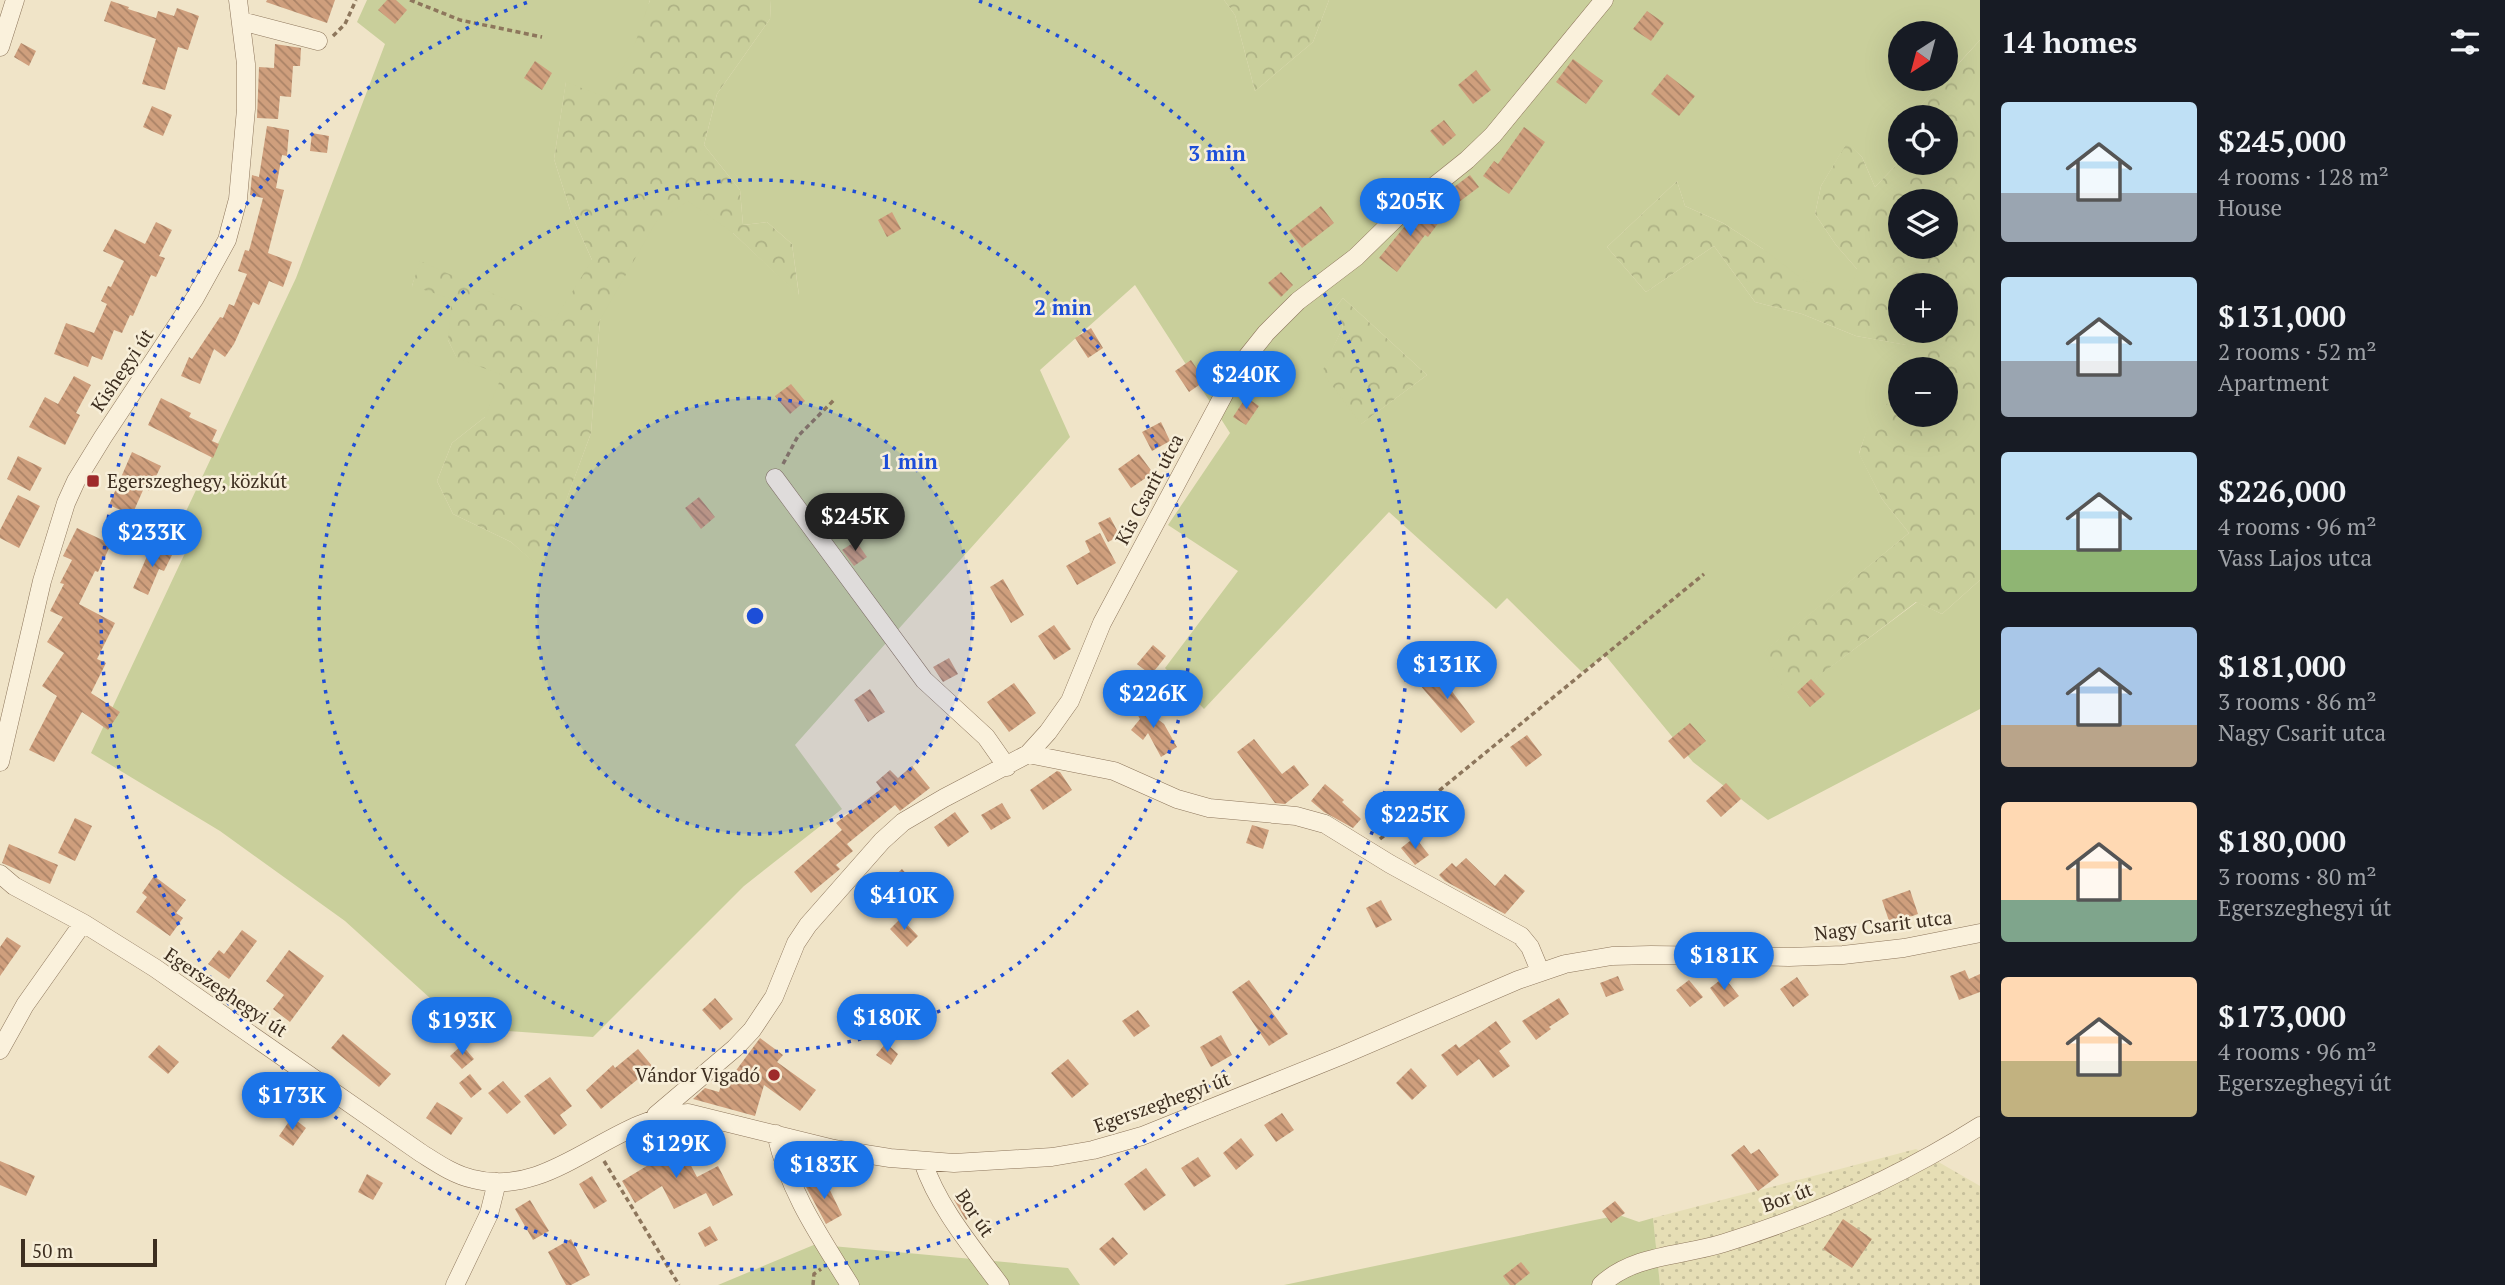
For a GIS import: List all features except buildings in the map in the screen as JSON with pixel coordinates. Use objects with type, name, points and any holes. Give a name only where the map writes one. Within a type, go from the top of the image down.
[{"type":"street","points":[[0,47],[15,0]]},
{"type":"street","name":"Kishegyi út","points":[[0,762],[6,703],[66,503],[103,437],[208,278],[227,240],[238,199],[243,144],[246,64],[238,0]]},
{"type":"street","name":"Kis Csarit utca","points":[[1028,754],[1070,701],[1102,622],[1238,368],[1251,350],[1298,301],[1356,257],[1402,212],[1467,160],[1493,135],[1604,0]]},
{"type":"street","points":[[242,21],[318,41]]},
{"type":"street","points":[[775,478],[924,680],[986,737],[1007,767]]},
{"type":"street","points":[[1028,754],[1114,771],[1177,799],[1209,808],[1296,816],[1325,824],[1390,864],[1521,936],[1530,947],[1540,971]]},
{"type":"street","name":"Egerszeghegyi út","points":[[0,874],[14,886],[83,923],[211,1005],[431,1160],[473,1180],[497,1182],[541,1174],[653,1118],[752,1030],[774,997],[796,943],[808,925],[882,841],[903,822],[944,797],[1028,754]]},
{"type":"street","points":[[0,1050],[26,1005],[83,923]]},
{"type":"street","name":"Nagy Csarit utca","points":[[1540,971],[1612,956],[1843,955],[1980,933]]},
{"type":"street","name":"Egerszeghegyi út","points":[[653,1118],[688,1113],[859,1154],[923,1162],[1040,1159],[1093,1150],[1142,1136],[1343,1055],[1540,971]]},
{"type":"street","name":"Bor út","points":[[1601,1285],[1611,1275],[1634,1263],[1724,1243],[1841,1200],[1910,1167],[1980,1126]]},
{"type":"street","points":[[776,1134],[782,1165],[804,1211],[850,1285]]},
{"type":"street","name":"Bor út","points":[[923,1162],[930,1183],[1000,1285]]},
{"type":"street","points":[[455,1285],[489,1213],[497,1182]]},
{"type":"path","points":[[318,41],[328,40],[338,32],[345,24],[356,0]]},
{"type":"path","points":[[410,0],[460,20],[542,37]]},
{"type":"path","points":[[775,478],[798,436],[834,400]]},
{"type":"path","points":[[1367,849],[1704,574]]},
{"type":"path","points":[[595,1147],[679,1285]]},
{"type":"shaded area","points":[[1916,1149],[1980,1186],[1980,1285],[1660,1285],[1653,1218]]},
{"type":"green space","points":[[367,0],[650,0],[632,52],[605,97],[566,82],[554,159],[571,213],[592,260],[554,321],[420,261],[412,286],[452,299],[448,340],[457,358],[502,375],[485,417],[452,443],[437,481],[453,514],[511,542],[541,568],[591,433],[600,320],[656,222],[688,201],[733,233],[799,295],[792,244],[767,222],[743,225],[740,190],[704,145],[717,94],[770,19],[771,0],[1224,0],[1235,15],[1255,91],[1313,42],[1329,0],[1980,0],[1980,40],[1958,64],[1958,21],[1888,21],[1888,91],[1934,91],[1921,105],[1888,105],[1888,173],[1875,187],[1862,157],[1847,143],[1821,186],[1815,214],[1836,245],[1857,269],[1851,291],[1805,281],[1723,223],[1685,206],[1677,181],[1607,247],[1646,292],[1714,246],[1755,302],[1802,314],[1856,336],[1907,345],[1910,357],[1888,357],[1888,402],[1870,422],[1859,453],[1882,499],[1909,533],[1764,652],[1789,698],[1917,602],[1942,614],[1980,580],[1980,709],[1768,820],[1693,762],[1605,655],[1582,672],[1507,598],[1496,609],[1389,512],[1204,709],[1165,668],[1238,571],[1168,525],[1230,433],[1135,285],[1040,370],[1070,437],[795,745],[842,809],[744,886],[593,1037],[463,1028],[345,921],[220,831],[91,753],[185,553],[172,541],[296,278],[385,44],[357,22]],"holes":[[[1343,298],[1427,375],[1361,424],[1322,372],[1343,327],[1334,309]]]},
{"type":"green space","points":[[650,0],[771,0],[770,19],[717,94],[704,145],[740,190],[743,225],[767,222],[792,244],[799,296],[733,233],[600,320],[591,433],[541,569],[511,542],[453,514],[437,481],[452,443],[485,417],[448,340],[412,286],[419,261],[592,260],[571,213],[554,159],[566,81]]},
{"type":"green space","points":[[1224,0],[1329,0],[1313,42],[1255,91],[1235,15]]},
{"type":"green space","points":[[1980,40],[1980,580],[1942,614],[1916,602],[1789,699],[1763,652],[1909,533],[1882,499],[1859,454],[1869,422],[1888,402],[1888,427],[1958,427],[1958,357],[1910,357],[1906,345],[1895,343],[1958,343],[1958,273],[1888,273],[1888,342],[1856,336],[1802,314],[1755,302],[1714,246],[1646,292],[1607,247],[1677,181],[1685,206],[1723,223],[1763,249],[1857,269],[1836,245],[1815,214],[1821,186],[1847,142],[1862,157],[1875,187],[1888,173],[1958,175],[1958,105],[1921,105],[1934,91],[1958,91],[1958,64]]},
{"type":"green space","points":[[1343,298],[1427,375],[1360,425],[1321,372],[1343,327],[1334,309]]},
{"type":"green space","points":[[1619,1215],[1639,1222],[1653,1218],[1660,1285],[1284,1285]]},
{"type":"green space","points":[[828,1239],[832,1246],[1068,1268],[1080,1285],[718,1285]]},
{"type":"place","name":"Egerszeghegy, közkút","points":[[93,481]]},
{"type":"place","name":"Vándor Vigadó","points":[[774,1075]]}]
